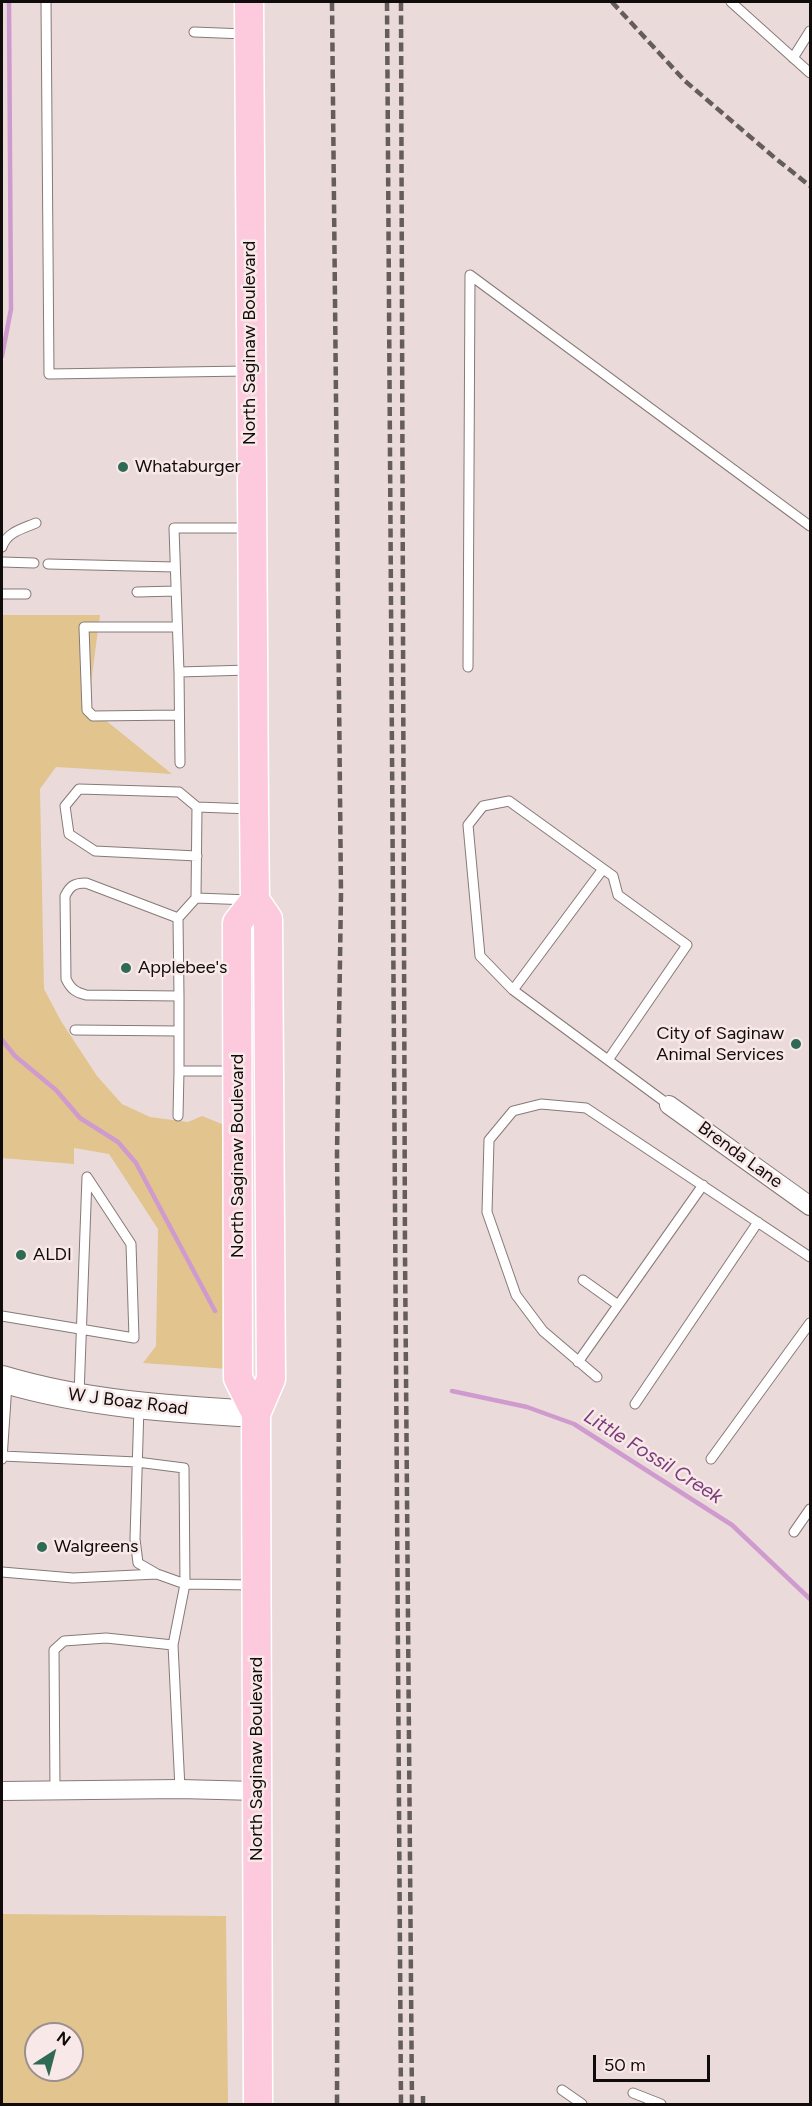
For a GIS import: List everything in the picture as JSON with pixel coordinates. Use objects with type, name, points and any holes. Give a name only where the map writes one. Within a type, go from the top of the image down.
[{"type":"main road","name":"North Saginaw Boulevard","points":[[249,2],[255,900],[268,920],[271,1379],[256,1414],[258,2104]]},
{"type":"main road","name":"North Saginaw Boulevard","points":[[255,900],[237,923],[238,1378],[256,1414]]},
{"type":"main road","name":"W J Boaz Road","points":[[4,1380],[79,1397],[139,1406],[256,1414]]},
{"type":"street","name":"Brenda Lane","points":[[669,1105],[810,1206]]},
{"type":"street","points":[[2,1791],[180,1789],[257,1791]]},
{"type":"lane","points":[[46,2],[49,374],[250,370]]},
{"type":"lane","points":[[731,2],[810,73]]},
{"type":"lane","points":[[793,58],[810,31]]},
{"type":"lane","points":[[194,32],[249,34]]},
{"type":"lane","points":[[468,667],[470,275],[810,526]]},
{"type":"lane","points":[[2,547],[5,538],[14,531],[36,523]]},
{"type":"lane","points":[[180,763],[174,528],[251,528]]},
{"type":"lane","points":[[2,562],[34,563]]},
{"type":"lane","points":[[48,564],[175,567]]},
{"type":"lane","points":[[137,592],[176,591]]},
{"type":"lane","points":[[2,594],[26,594]]},
{"type":"lane","points":[[177,627],[84,627],[87,710],[93,716],[180,715]]},
{"type":"lane","points":[[179,672],[253,670]]},
{"type":"lane","points":[[197,856],[95,851],[69,834],[65,806],[79,789],[178,792],[197,807],[254,809]]},
{"type":"lane","points":[[608,1060],[687,945],[618,895],[613,876],[509,801],[483,806],[468,825],[480,956],[513,990],[669,1105]]},
{"type":"lane","points":[[178,1116],[178,918],[196,898],[197,807]]},
{"type":"lane","points":[[513,990],[603,869]]},
{"type":"lane","points":[[178,918],[86,883],[75,883],[65,896],[66,979],[70,987],[86,995],[179,996]]},
{"type":"lane","points":[[196,898],[255,900]]},
{"type":"lane","points":[[75,1030],[179,1031]]},
{"type":"lane","points":[[179,1071],[238,1071]]},
{"type":"lane","points":[[597,1377],[543,1331],[516,1295],[488,1212],[489,1140],[513,1111],[541,1104],[586,1108],[810,1257]]},
{"type":"lane","points":[[2,1316],[83,1330],[134,1338],[131,1244],[87,1177],[83,1330],[79,1397]]},
{"type":"lane","points":[[578,1362],[703,1185]]},
{"type":"lane","points":[[634,1404],[758,1222]]},
{"type":"lane","points":[[583,1280],[618,1305]]},
{"type":"lane","points":[[711,1459],[810,1323]]},
{"type":"lane","points":[[4,1380],[2,1458],[137,1462],[184,1468],[185,1584],[173,1645],[180,1789]]},
{"type":"lane","points":[[139,1406],[135,1539],[138,1563],[157,1574],[185,1584],[257,1585]]},
{"type":"lane","points":[[794,1532],[810,1509]]},
{"type":"lane","points":[[2,1572],[73,1578],[157,1574]]},
{"type":"lane","points":[[55,1791],[54,1650],[64,1641],[106,1638],[173,1645]]},
{"type":"lane","points":[[562,2090],[582,2104]]},
{"type":"lane","points":[[633,2093],[662,2104]]},
{"type":"shaded area","points":[[2,615],[100,615],[88,706],[172,774],[56,767],[40,789],[44,989],[61,1021],[97,1076],[122,1104],[150,1117],[188,1122],[202,1116],[227,1126],[227,1369],[143,1363],[156,1346],[158,1229],[109,1154],[74,1148],[74,1164],[2,1158]]},
{"type":"shaded area","points":[[2,1914],[226,1916],[228,2104],[2,2104]]},
{"type":"waterway","name":"Little Fossil Creek","points":[[2,356],[11,309],[9,2]]},
{"type":"waterway","name":"Little Fossil Creek","points":[[2,1040],[15,1056],[56,1090],[80,1118],[118,1142],[136,1163],[215,1311]]},
{"type":"waterway","name":"Little Fossil Creek","points":[[452,1391],[527,1407],[574,1424],[732,1525],[810,1599]]},
{"type":"railway","points":[[332,2],[341,894],[337,1154],[339,1343],[337,2104]]},
{"type":"railway","points":[[387,2],[401,2104]]},
{"type":"railway","points":[[401,2],[405,1253],[412,2104]]},
{"type":"railway","points":[[612,2],[685,81],[810,186]]},
{"type":"railway","points":[[423,2096],[423,2104]]},
{"type":"place","name":"Whataburger","points":[[123,467]]},
{"type":"place","name":"Applebee's","points":[[126,968]]},
{"type":"place","name":"City of Saginaw Animal Services","points":[[796,1044]]},
{"type":"place","name":"ALDI","points":[[21,1255]]},
{"type":"place","name":"Walgreens","points":[[42,1547]]}]
